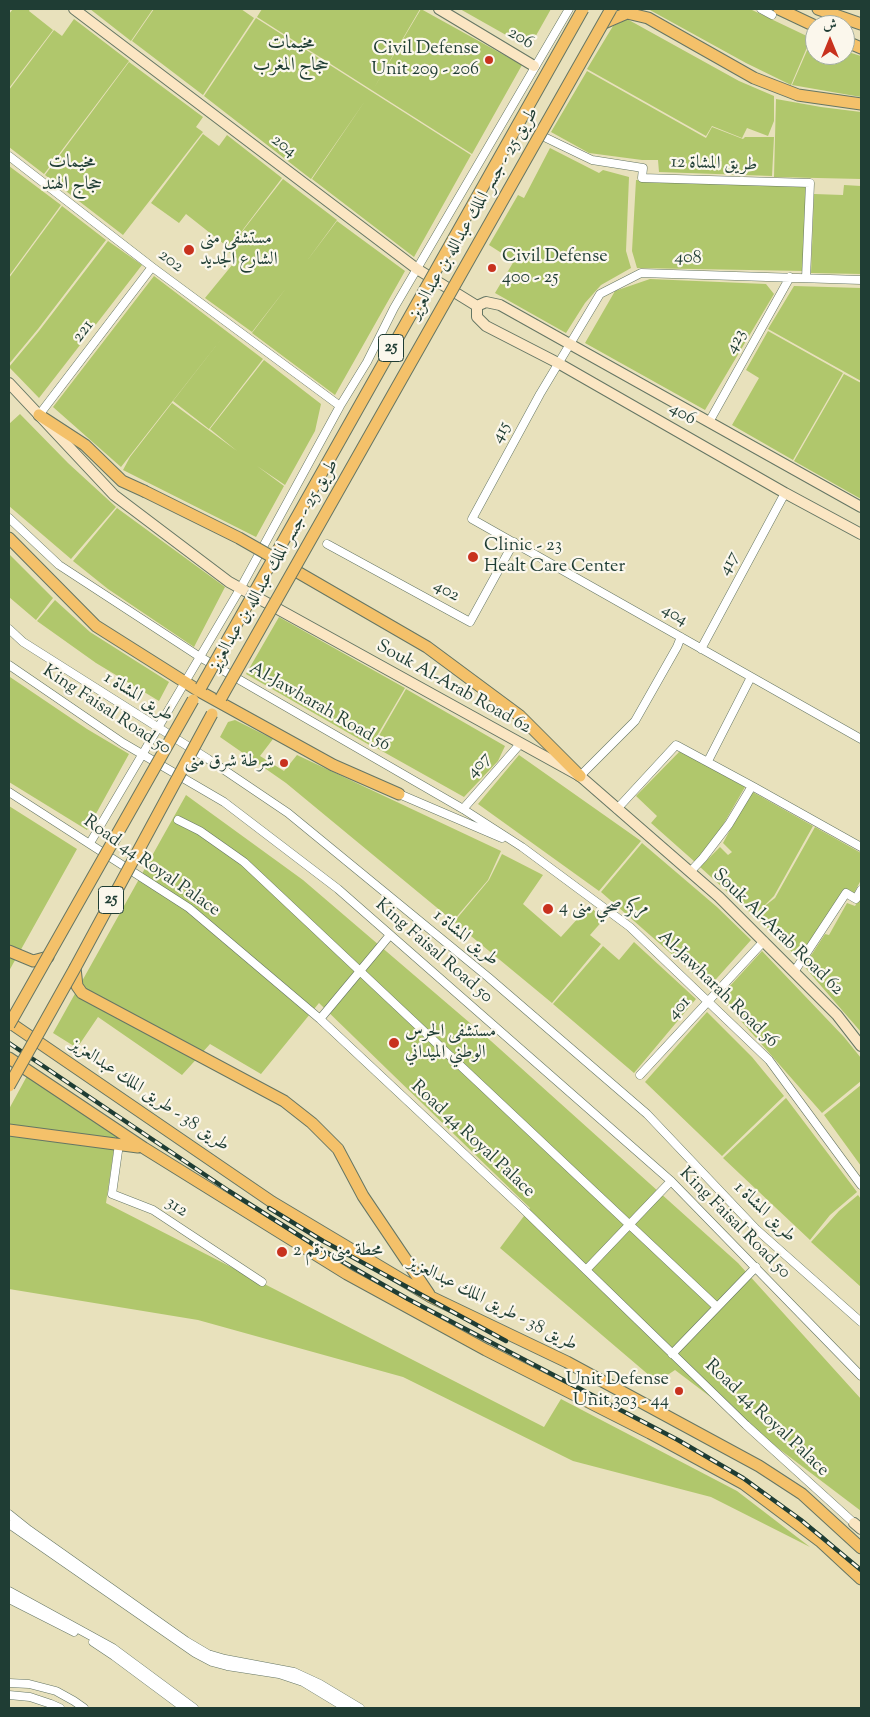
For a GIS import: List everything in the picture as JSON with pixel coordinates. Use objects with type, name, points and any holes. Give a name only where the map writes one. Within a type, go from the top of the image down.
[{"type":"main road","name":"204","points":[[74,9],[417,269],[477,306]]},
{"type":"main road","name":"206","points":[[439,9],[534,66]]},
{"type":"main road","name":"طريق 25 - جسر الملك عبدالله بن عبدالعزيز","points":[[75,968],[212,714],[612,9]]},
{"type":"main road","points":[[822,9],[840,12],[861,24]]},
{"type":"main road","name":"طريق 25 - جسر الملك عبدالله بن عبدالعزيز","points":[[9,1023],[198,693],[582,10]]},
{"type":"main road","points":[[776,12],[805,22]]},
{"type":"main road","points":[[604,23],[627,13],[648,18],[754,78],[798,95],[861,104]]},
{"type":"main road","name":"406","points":[[861,507],[500,305],[486,302],[477,306],[477,317],[486,326],[558,363],[784,493],[861,534]]},
{"type":"main road","name":"Souk Al-Arab Road 62","points":[[9,383],[114,495],[228,582],[580,776],[719,897],[837,1015],[861,1046]]},
{"type":"main road","points":[[39,415],[85,445],[122,481],[239,538],[274,558]]},
{"type":"main road","points":[[9,538],[96,626],[184,682],[198,693],[220,700],[333,765],[399,794]]},
{"type":"main road","points":[[294,570],[428,647],[520,716],[580,776]]},
{"type":"main road","points":[[9,951],[33,961],[48,957]]},
{"type":"main road","points":[[75,968],[77,986],[82,993],[284,1100],[312,1123],[338,1149],[363,1196],[399,1252],[432,1297]]},
{"type":"main road","name":"25","points":[[9,1086],[75,968]]},
{"type":"main road","name":"طريق 38 - طريق الملك عبدالعزيز","points":[[9,1023],[272,1202],[432,1297],[566,1362],[759,1466],[802,1494],[861,1548]]},
{"type":"main road","points":[[9,1058],[144,1148],[347,1274],[486,1350],[642,1429],[744,1484],[820,1541],[861,1579]]},
{"type":"main road","points":[[9,1130],[144,1148]]},
{"type":"street","points":[[90,843],[240,589],[340,406],[367,362],[394,308],[569,9]]},
{"type":"street","points":[[761,9],[776,12]]},
{"type":"street","name":"طريق المشاة 12","points":[[538,134],[592,160],[643,168],[642,178],[810,183],[806,278]]},
{"type":"street","name":"202","points":[[9,156],[152,268],[340,406]]},
{"type":"street","name":"221","points":[[39,415],[152,268]]},
{"type":"street","name":"408","points":[[558,363],[600,294],[641,273],[861,280]]},
{"type":"street","name":"423","points":[[709,422],[790,278]]},
{"type":"street","name":"415","points":[[472,519],[558,363]]},
{"type":"street","name":"417","points":[[701,649],[784,493]]},
{"type":"street","name":"Al-Jawharah Road 56","points":[[9,518],[60,565],[200,657],[463,809],[522,847],[630,927],[769,1060],[861,1185]]},
{"type":"street","name":"404","points":[[472,519],[861,740]]},
{"type":"street","name":"402","points":[[327,544],[470,622],[514,542]]},
{"type":"street","name":"طريق المشاة 1","points":[[9,630],[23,642],[208,759],[288,813],[488,977],[646,1114],[756,1229],[861,1322]]},
{"type":"street","points":[[580,776],[635,721],[681,637]]},
{"type":"street","name":"King Faisal Road 50","points":[[9,665],[123,743],[224,802],[338,889],[671,1181],[861,1376]]},
{"type":"street","points":[[708,761],[751,677]]},
{"type":"street","name":"407","points":[[463,809],[520,744]]},
{"type":"street","points":[[617,809],[676,745],[861,847]]},
{"type":"street","points":[[690,872],[729,824],[752,786]]},
{"type":"street","name":"Road 44 Royal Palace","points":[[9,792],[189,908],[320,1019],[521,1207],[746,1425],[858,1526]]},
{"type":"street","name":"Al-Jawharah Road 56","points":[[399,794],[522,847]]},
{"type":"street","points":[[178,820],[200,831],[244,862],[717,1307]]},
{"type":"street","points":[[794,972],[846,893],[856,899],[861,890]]},
{"type":"street","points":[[320,1019],[390,936]]},
{"type":"street","name":"401","points":[[640,1075],[764,941]]},
{"type":"street","name":"312","points":[[119,1144],[112,1194],[152,1210],[262,1282]]},
{"type":"street","points":[[586,1270],[671,1181]]},
{"type":"street","points":[[672,1354],[756,1267]]},
{"type":"street","points":[[9,1514],[186,1641],[208,1654],[294,1672],[320,1684],[360,1708]]},
{"type":"street","points":[[9,1524],[195,1653],[212,1662],[279,1674],[303,1682],[346,1708]]},
{"type":"street","points":[[9,1591],[113,1648],[194,1708]]},
{"type":"street","points":[[9,1599],[84,1637],[107,1651],[184,1708]]},
{"type":"street","points":[[9,1683],[28,1684],[56,1692],[84,1708]]},
{"type":"street","points":[[9,1695],[30,1697],[60,1708]]},
{"type":"green space","points":[[13,9],[30,9],[29,11],[53,30],[9,88],[9,14]]},
{"type":"green space","points":[[90,9],[153,9],[131,41]]},
{"type":"green space","points":[[154,9],[241,9],[254,18],[203,95],[132,41]]},
{"type":"green space","points":[[262,9],[420,9],[374,88],[421,9],[522,65],[472,154],[257,17]]},
{"type":"green space","points":[[460,9],[551,9],[529,48]]},
{"type":"green space","points":[[648,9],[750,9],[805,35],[805,52],[791,85],[746,63]]},
{"type":"green space","points":[[256,18],[471,155],[414,257],[312,179],[365,101],[311,179],[204,96]]},
{"type":"green space","points":[[74,19],[129,61],[44,174],[9,147],[9,90],[54,30],[62,36]]},
{"type":"green space","points":[[627,19],[739,81],[774,96],[774,121],[768,136],[747,128],[742,138],[712,126],[706,136],[587,69],[613,26]]},
{"type":"green space","points":[[855,54],[861,56],[861,97],[792,85],[805,55],[805,65],[855,65]]},
{"type":"green space","points":[[129,62],[203,117],[196,127],[203,132],[123,235],[45,175]]},
{"type":"green space","points":[[587,71],[706,138],[712,127],[743,139],[745,137],[774,137],[772,176],[659,172],[658,160],[642,160],[589,153],[551,132]]},
{"type":"green space","points":[[776,99],[861,112],[861,179],[774,177]]},
{"type":"green space","points":[[203,134],[219,146],[227,135],[282,178],[229,248],[186,214],[179,223],[151,203]]},
{"type":"green space","points":[[550,148],[599,173],[603,170],[629,177],[626,251],[631,268],[601,285],[585,303],[566,333],[495,293],[514,261],[489,245],[518,195],[524,198]]},
{"type":"green space","points":[[9,166],[61,205],[9,276]]},
{"type":"green space","points":[[283,179],[337,220],[306,262],[337,221],[405,271],[335,395],[252,333],[287,287],[252,332],[205,298],[237,259],[227,251]]},
{"type":"green space","points":[[636,180],[808,186],[805,271],[637,268],[632,251]]},
{"type":"green space","points":[[844,185],[861,186],[861,274],[811,273],[814,194],[843,195]]},
{"type":"green space","points":[[62,206],[106,240],[9,364],[9,278]]},
{"type":"green space","points":[[108,241],[142,265],[39,398],[9,367]]},
{"type":"green space","points":[[154,276],[263,359],[209,429],[173,401],[222,338],[121,467],[53,407]]},
{"type":"green space","points":[[650,279],[766,284],[774,294],[705,410],[585,343],[615,291]]},
{"type":"green space","points":[[794,286],[861,288],[861,381],[768,329]]},
{"type":"green space","points":[[768,331],[843,373],[793,460],[732,425],[759,378],[746,370]]},
{"type":"green space","points":[[264,360],[321,404],[315,431],[285,485],[257,466],[284,486],[256,537],[123,470],[130,457],[172,403],[237,451],[210,429]]},
{"type":"green space","points":[[844,374],[861,383],[861,499],[794,461]]},
{"type":"green space","points":[[20,414],[68,463],[116,507],[71,559],[9,506],[9,424]]},
{"type":"green space","points":[[117,508],[225,587],[194,647],[108,589],[73,561]]},
{"type":"green space","points":[[9,554],[53,598],[36,620],[9,597]]},
{"type":"green space","points":[[55,600],[90,632],[169,682],[159,701],[96,663],[37,621]]},
{"type":"green space","points":[[279,617],[405,688],[371,746],[246,674]]},
{"type":"green space","points":[[10,677],[87,729],[129,754],[87,830],[9,782]]},
{"type":"green space","points":[[406,689],[505,746],[498,761],[464,797],[373,746]]},
{"type":"green space","points":[[235,720],[273,739],[260,756],[284,771],[297,755],[501,851],[488,880],[453,921],[286,783],[220,737],[228,722]]},
{"type":"green space","points":[[682,749],[689,756],[745,787],[716,837],[695,862],[651,823],[657,816],[636,796]]},
{"type":"green space","points":[[519,755],[641,841],[599,891],[478,804]]},
{"type":"green space","points":[[751,791],[813,826],[774,896],[754,916],[700,867],[720,847],[728,855],[732,852],[723,843]]},
{"type":"green space","points":[[186,795],[303,880],[491,1041],[738,1263],[861,1399],[861,1511],[675,1370],[657,1382],[500,1248],[530,1208],[319,1003],[261,1074],[210,1044],[182,1075],[98,1017],[77,1048],[53,1033]]},
{"type":"green space","points":[[9,806],[77,849],[9,971]]},
{"type":"green space","points":[[815,827],[861,853],[861,880],[854,893],[845,889],[815,939],[797,957],[756,917],[775,898]]},
{"type":"green space","points":[[642,843],[717,907],[751,940],[709,987],[601,892]]},
{"type":"green space","points":[[502,854],[543,875],[523,904],[561,937],[589,906],[604,919],[590,935],[601,944],[552,1003],[454,922],[489,880]]},
{"type":"green space","points":[[861,895],[861,1032],[802,964],[812,954],[825,934],[829,935],[847,903],[855,906]]},
{"type":"green space","points":[[634,942],[696,999],[634,1073],[553,1004],[603,946],[619,960]]},
{"type":"green space","points":[[762,951],[844,1037],[861,1058],[861,1081],[822,1113],[720,997]]},
{"type":"green space","points":[[707,1012],[752,1057],[784,1096],[722,1156],[645,1082]]},
{"type":"green space","points":[[27,1076],[116,1135],[106,1203],[544,1427],[561,1399],[737,1491],[810,1547],[711,1497],[573,1461],[403,1377],[198,1320],[9,1289],[9,1109]]},
{"type":"green space","points":[[861,1085],[861,1166],[824,1115]]},
{"type":"green space","points":[[786,1098],[857,1192],[830,1215],[810,1240],[723,1158]]},
{"type":"green space","points":[[858,1195],[861,1199],[861,1287],[811,1242],[839,1211]]},
{"type":"railway","points":[[9,1043],[229,1191],[319,1248],[408,1299],[678,1440],[743,1478],[801,1520],[861,1570]]},
{"type":"railway","points":[[269,1208],[323,1241],[506,1341]]},
{"type":"place","name":"Civil Defense Unit 209 - 206","points":[[489,60]]},
{"type":"place","name":"مستشفى منى الشارع الجديد","points":[[189,250]]},
{"type":"place","name":"Civil Defense 400 - 25","points":[[492,268]]},
{"type":"place","name":"Clinic - 23 Healt Care Center","points":[[473,557]]},
{"type":"place","name":"شرطة شرق منى","points":[[284,763]]},
{"type":"place","name":"مركز صحي منى 4","points":[[548,909]]},
{"type":"place","name":"مستشفى الحرس الوطني الميداني","points":[[394,1043]]},
{"type":"place","name":"محطة منى رقم 2","points":[[282,1252]]},
{"type":"place","name":"Unit Defense Unit 303 - 44","points":[[679,1391]]},
{"type":"district","name":"مخيمات حجاج المغرب","points":[[291,56]]},
{"type":"district","name":"مخيمات حجاج الهند","points":[[72,175]]}]
